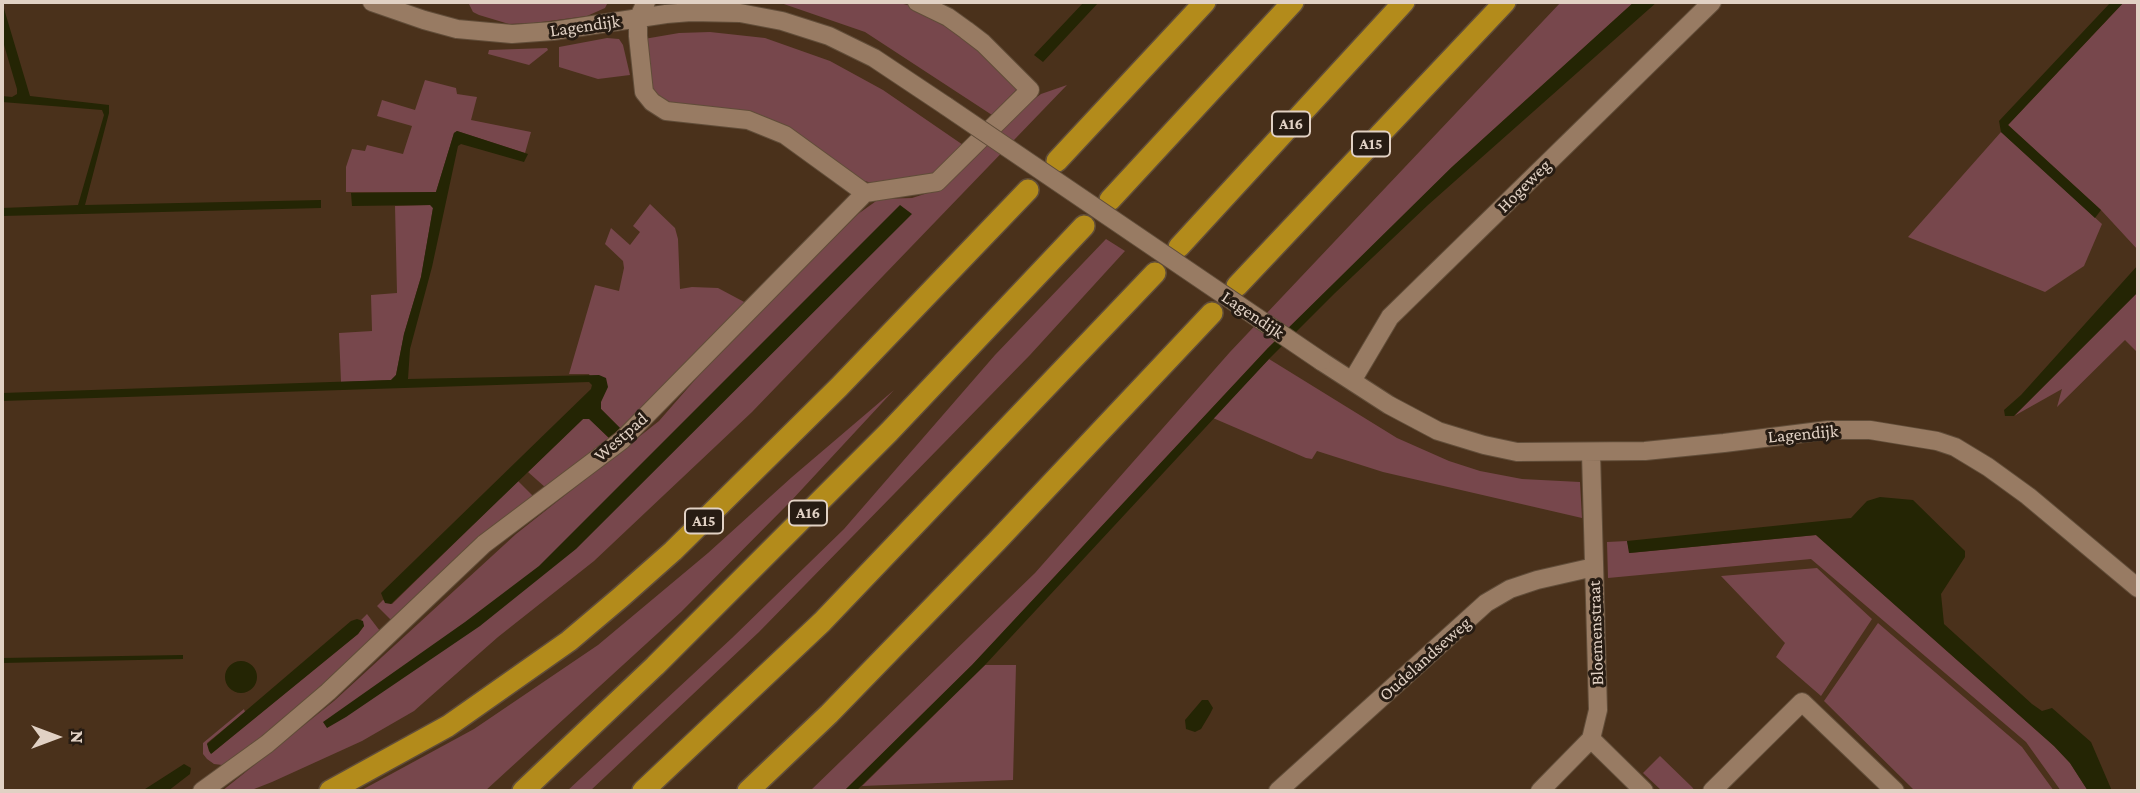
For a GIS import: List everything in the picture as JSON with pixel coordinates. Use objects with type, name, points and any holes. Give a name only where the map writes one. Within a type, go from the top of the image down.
[{"type":"highway","points":[[1056,161],[1205,2]]},
{"type":"highway","points":[[1110,200],[1293,2]]},
{"type":"highway","name":"A16","points":[[1179,247],[1404,2]]},
{"type":"highway","name":"A15","points":[[1237,286],[1504,2]]},
{"type":"highway","name":"A15","points":[[330,791],[448,726],[569,641],[621,597],[673,551],[839,387],[1028,190]]},
{"type":"highway","name":"A16","points":[[523,791],[655,666],[889,432],[1084,226]]},
{"type":"highway","points":[[643,791],[822,622],[1154,273]]},
{"type":"highway","points":[[748,791],[829,714],[988,551],[1212,313]]},
{"type":"street","name":"Lagendijk","points":[[372,2],[457,29],[512,34],[691,12],[740,13],[782,21],[830,36],[874,58],[1352,381],[1389,405],[1438,431],[1517,452],[1591,453],[1724,443],[1829,430],[1870,430],[1937,441],[1955,447],[2028,496],[2138,588]]},
{"type":"street","points":[[646,2],[638,19],[644,92],[666,111],[748,120],[785,135],[865,193],[937,182],[1030,90],[984,43],[948,17],[917,2]]},
{"type":"street","name":"Hogeweg","points":[[1352,381],[1390,317],[1712,2]]},
{"type":"street","name":"Westpad","points":[[202,791],[268,744],[328,692],[484,544],[622,440],[865,193]]},
{"type":"street","name":"Bloemenstraat","points":[[1591,453],[1598,710],[1591,739]]},
{"type":"street","name":"Oudelandseweg","points":[[1278,791],[1486,604],[1510,589],[1594,567]]},
{"type":"street","points":[[1712,791],[1802,702],[1895,791]]},
{"type":"street","points":[[1540,791],[1591,739],[1644,791]]},
{"type":"shaded area","points":[[2,2],[30,96],[109,105],[85,205],[321,200],[321,208],[2,216],[2,208],[78,205],[104,115],[102,110],[2,102],[2,96],[12,97],[17,94],[17,89],[2,38]]},
{"type":"shaded area","points":[[468,2],[608,2],[605,8],[587,16],[509,24],[473,12]]},
{"type":"shaded area","points":[[778,2],[894,2],[908,5],[944,23],[975,44],[1019,87],[992,115],[865,32]]},
{"type":"shaded area","points":[[1084,2],[1099,2],[1043,62],[1034,55]]},
{"type":"shaded area","points":[[1561,2],[1634,2],[1452,167],[1268,348],[972,665],[844,791],[810,791],[1035,573],[1230,352]]},
{"type":"shaded area","points":[[1634,2],[1657,2],[1428,205],[1335,293],[1269,359],[985,665],[856,791],[844,791],[972,665],[1268,348],[1452,167]]},
{"type":"shaded area","points":[[2111,2],[2124,2],[2008,125],[2101,210],[2095,218],[2001,132],[1999,121]]},
{"type":"shaded area","points":[[2124,2],[2138,2],[2138,250],[2101,210],[2008,125]]},
{"type":"shaded area","points":[[710,32],[765,38],[830,61],[883,90],[966,147],[931,177],[878,185],[855,178],[796,138],[678,111],[651,91],[644,39],[679,33]]},
{"type":"shaded area","points":[[607,38],[619,39],[623,45],[630,75],[598,79],[559,67],[559,47]]},
{"type":"shaded area","points":[[489,50],[548,50],[529,65],[488,54]]},
{"type":"shaded area","points":[[425,80],[456,88],[457,94],[477,97],[471,120],[531,132],[525,153],[457,131],[454,133],[436,192],[346,192],[346,167],[352,149],[365,151],[367,145],[403,154],[412,126],[377,116],[382,100],[415,110]]},
{"type":"shaded area","points":[[1067,85],[752,412],[594,561],[498,637],[414,711],[362,741],[272,782],[249,791],[222,791],[334,701],[516,534],[659,421],[714,358],[858,214],[879,199],[912,198],[934,191],[1019,110],[1041,94]]},
{"type":"shaded area","points":[[457,131],[528,154],[524,162],[461,144],[458,146],[432,267],[410,349],[408,379],[599,375],[606,378],[608,387],[601,402],[601,409],[620,428],[609,438],[589,419],[583,419],[391,604],[385,603],[381,593],[591,389],[589,382],[2,401],[2,393],[391,380],[396,375],[404,334],[421,277],[433,208],[430,205],[352,206],[351,193],[436,192],[454,133]]},
{"type":"shaded area","points":[[2001,132],[2102,224],[2084,266],[2045,292],[1908,237]]},
{"type":"shaded area","points":[[650,204],[675,228],[680,289],[718,288],[748,304],[625,428],[620,428],[601,409],[601,402],[589,374],[569,374],[595,285],[619,291],[623,261],[605,244],[611,228],[630,245],[640,232],[633,226]]},
{"type":"shaded area","points":[[431,205],[433,208],[421,277],[404,334],[396,375],[391,380],[341,382],[339,333],[372,331],[371,295],[397,293],[395,206]]},
{"type":"shaded area","points":[[900,205],[912,214],[576,549],[480,626],[327,728],[323,722],[539,566]]},
{"type":"shaded area","points":[[1106,239],[1125,251],[1030,355],[759,632],[590,791],[567,791],[732,638],[844,529],[995,355]]},
{"type":"shaded area","points":[[2138,265],[2138,292],[2014,416],[2005,416],[2004,410],[2021,395]]},
{"type":"shaded area","points":[[2138,292],[2138,353],[2125,340],[2057,407],[2062,389],[2014,416]]},
{"type":"shaded area","points":[[1269,359],[1397,438],[1449,461],[1480,471],[1522,479],[1580,482],[1582,518],[1383,472],[1317,451],[1312,459],[1306,458],[1213,418]]},
{"type":"shaded area","points":[[894,390],[791,501],[681,612],[485,791],[360,791],[474,729],[598,645]]},
{"type":"shaded area","points":[[589,418],[609,438],[546,488],[528,472],[583,419]]},
{"type":"shaded area","points":[[518,481],[534,497],[395,624],[377,606],[383,600],[392,604]]},
{"type":"shaded area","points":[[1880,497],[1913,500],[1965,551],[1965,557],[1941,594],[1944,624],[2032,704],[2042,711],[2052,708],[2091,742],[2112,791],[2088,791],[2070,763],[2054,746],[1816,535],[1629,553],[1627,541],[1851,518],[1867,501]]},
{"type":"shaded area","points":[[1816,535],[2054,746],[2070,763],[2088,791],[2061,791],[2026,742],[1811,559],[1608,578],[1607,542],[1627,541],[1630,553]]},
{"type":"shaded area","points":[[1817,568],[1872,619],[1821,696],[1776,657],[1785,643],[1721,576]]},
{"type":"shaded area","points":[[367,614],[380,631],[331,681],[234,761],[222,765],[207,759],[203,754],[203,743],[244,709],[245,712],[207,743],[212,753],[358,634],[364,626],[361,620]]},
{"type":"shaded area","points":[[351,621],[363,621],[364,626],[358,634],[211,754],[207,744]]},
{"type":"shaded area","points":[[1878,623],[2022,747],[2054,791],[1915,791],[1824,701]]},
{"type":"shaded area","points":[[183,655],[183,659],[2,663],[2,658]]},
{"type":"shaded area","points":[[241,661],[252,666],[257,677],[252,688],[241,693],[230,688],[225,677],[230,666]]},
{"type":"shaded area","points":[[985,665],[1016,665],[1013,780],[862,786]]},
{"type":"shaded area","points":[[1202,700],[1208,700],[1213,708],[1210,714],[1201,729],[1195,732],[1186,729],[1185,720]]},
{"type":"shaded area","points":[[1660,756],[1695,791],[1662,791],[1643,773]]},
{"type":"shaded area","points":[[184,764],[191,768],[190,774],[168,791],[142,791]]}]
